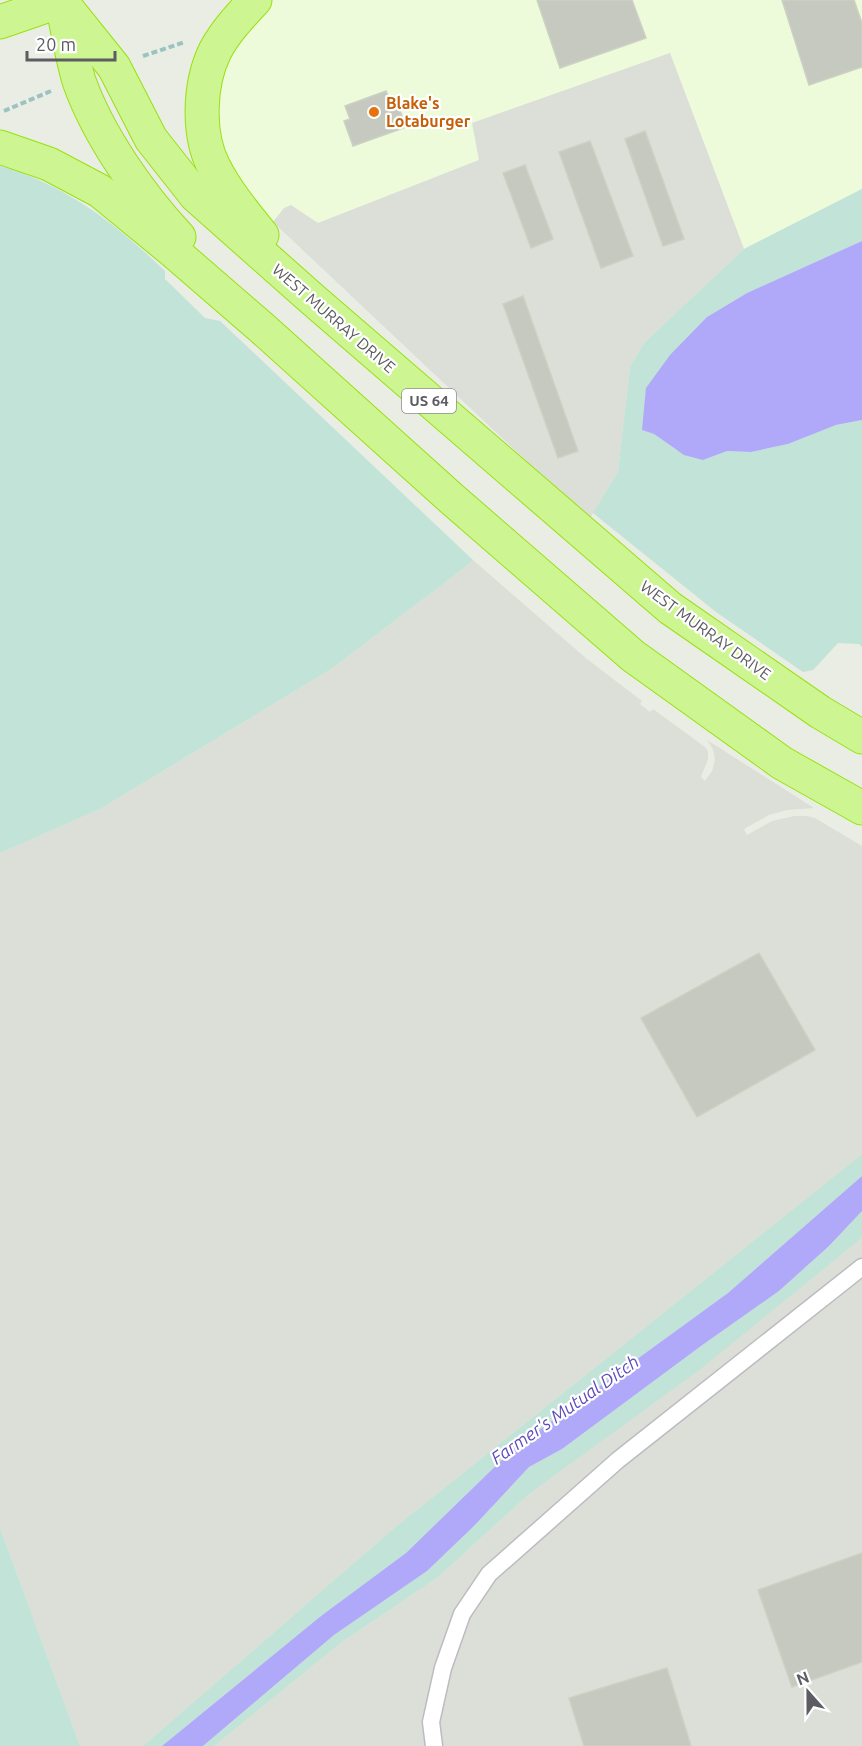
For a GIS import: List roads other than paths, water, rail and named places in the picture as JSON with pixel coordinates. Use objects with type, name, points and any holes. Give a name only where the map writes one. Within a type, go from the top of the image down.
[{"type":"highway","points":[[255,0],[231,27],[215,52],[201,103],[203,130],[213,166],[238,204],[310,298]]},
{"type":"highway","points":[[0,22],[61,1],[79,80],[88,102],[114,149],[162,218],[262,328]]},
{"type":"highway","name":"WEST MURRAY DRIVE","points":[[61,1],[114,67],[151,139],[196,196],[310,298],[670,608],[820,712],[862,737]]},
{"type":"highway","points":[[0,147],[49,164],[100,191],[262,328],[452,499],[633,656],[782,763],[862,808]]},
{"type":"lane","points":[[434,1746],[431,1722],[443,1668],[462,1614],[489,1574],[618,1460],[862,1268]]},
{"type":"place","name":"Blake's Lotaburger","points":[[374,112]]},
{"type":"water label","name":"Farmer's Mutual Ditch","points":[[565,1410]]}]
